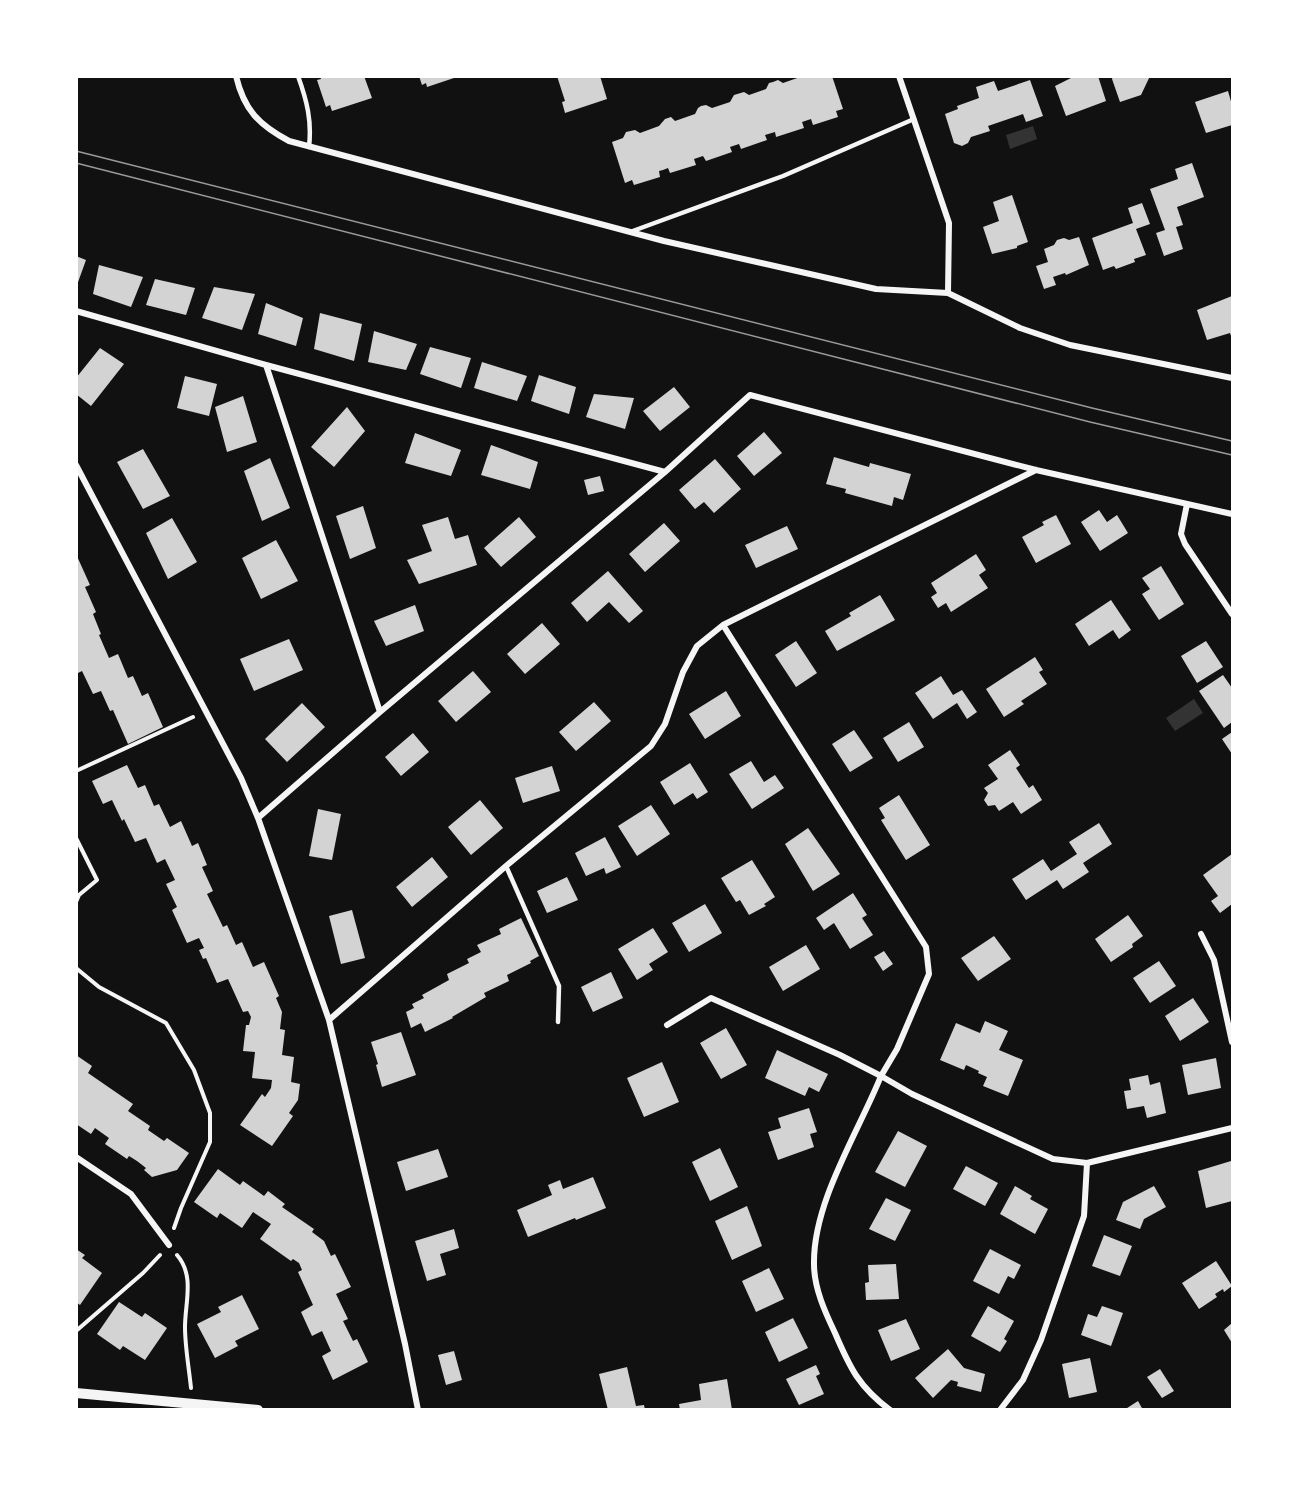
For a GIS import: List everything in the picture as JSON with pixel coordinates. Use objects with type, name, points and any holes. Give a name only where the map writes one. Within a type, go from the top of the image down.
[{"type":"street","points":[[236,76],[247,107],[258,122],[289,141],[630,232],[876,289],[948,293],[1020,328],[1070,345],[1233,378]]},
{"type":"street","points":[[899,76],[949,223],[948,293]]},
{"type":"street","points":[[76,311],[266,365],[665,472]]},
{"type":"street","points":[[266,365],[380,712]]},
{"type":"street","points":[[258,818],[665,472],[750,395],[1036,470],[1233,514]]},
{"type":"street","points":[[76,465],[241,778],[258,818],[329,1020],[405,1344],[418,1410]]},
{"type":"street","points":[[329,1020],[506,866],[651,746],[665,724],[683,672],[697,646],[723,625],[1036,470]]},
{"type":"street","points":[[1187,504],[1181,534],[1185,544],[1233,614]]},
{"type":"street","points":[[723,625],[926,947],[929,974],[897,1048],[881,1076],[867,1112],[834,1178],[818,1229],[813,1265],[820,1299],[850,1369],[871,1396],[890,1410]]},
{"type":"street","points":[[1201,934],[1214,960],[1233,1042]]},
{"type":"street","points":[[667,1025],[711,998],[840,1055],[912,1094],[1053,1159],[1087,1163],[1233,1128]]},
{"type":"street","points":[[76,1157],[131,1194],[169,1245]]},
{"type":"street","points":[[1000,1410],[1023,1380],[1041,1340],[1084,1216],[1087,1163]]},
{"type":"street","points":[[76,1393],[258,1410]]},
{"type":"lane","points":[[298,76],[308,106],[311,128],[309,147]]},
{"type":"lane","points":[[630,232],[783,176],[914,119]]},
{"type":"lane","points":[[506,866],[560,986],[558,1022]]},
{"type":"path","points":[[76,771],[206,711]]},
{"type":"path","points":[[76,838],[97,880],[79,895],[76,902]]},
{"type":"path","points":[[76,968],[99,987],[166,1023],[194,1070],[210,1113],[210,1142],[181,1208],[169,1245],[143,1274],[76,1331]]},
{"type":"path","points":[[169,1245],[182,1261],[189,1280],[184,1328],[193,1403]]},
{"type":"shaded area","points":[[1033,126],[1037,139],[1010,149],[1006,135]]},
{"type":"shaded area","points":[[1194,699],[1203,713],[1175,731],[1166,718]]},
{"type":"building","points":[[320,76],[364,76],[372,98],[332,111],[330,105],[326,107],[317,80],[321,79]]},
{"type":"building","points":[[419,76],[457,77],[427,87],[426,83],[422,85]]},
{"type":"building","points":[[557,76],[600,76],[607,99],[565,113],[562,102],[565,101]]},
{"type":"building","points":[[803,76],[832,76],[843,109],[836,111],[838,117],[813,125],[811,119],[802,122],[804,128],[776,137],[775,132],[765,135],[767,140],[741,149],[739,144],[730,147],[732,152],[706,161],[703,156],[694,159],[696,165],[670,173],[668,168],[659,171],[660,177],[634,185],[632,180],[625,183],[612,142],[623,138],[626,132],[635,130],[640,133],[659,126],[665,119],[671,117],[675,121],[695,114],[701,106],[706,105],[712,108],[730,102],[734,95],[744,92],[749,95],[766,89],[769,83],[778,80],[783,83]]},
{"type":"building","points":[[1075,76],[1098,76],[1106,101],[1066,116],[1055,86]]},
{"type":"building","points":[[1113,76],[1150,76],[1141,95],[1120,102]]},
{"type":"building","points":[[1030,80],[1043,116],[1026,122],[1023,114],[988,126],[990,131],[971,137],[968,143],[962,146],[954,143],[945,114],[958,109],[957,106],[979,98],[976,87],[994,81],[998,91]]},
{"type":"building","points":[[1228,91],[1232,105],[1232,125],[1206,133],[1195,102]]},
{"type":"building","points":[[1192,163],[1204,197],[1177,207],[1183,225],[1176,227],[1183,249],[1164,256],[1156,233],[1165,230],[1150,189],[1178,179],[1175,169]]},
{"type":"building","points":[[1012,195],[1028,242],[1017,248],[992,254],[983,227],[999,221],[993,202]]},
{"type":"building","points":[[1142,203],[1150,224],[1136,229],[1146,255],[1116,269],[1114,266],[1103,270],[1092,238],[1133,223],[1128,208]]},
{"type":"building","points":[[1079,237],[1089,265],[1066,275],[1065,273],[1053,277],[1056,285],[1044,289],[1036,266],[1048,262],[1044,249],[1054,245],[1057,240]]},
{"type":"building","points":[[76,256],[86,260],[77,285],[76,285]]},
{"type":"building","points":[[99,265],[143,277],[131,307],[93,294]]},
{"type":"building","points":[[155,279],[195,288],[186,315],[146,305]]},
{"type":"building","points":[[214,287],[255,294],[242,330],[202,318]]},
{"type":"building","points":[[1232,296],[1232,339],[1230,333],[1207,340],[1197,310]]},
{"type":"building","points":[[266,303],[303,318],[296,346],[258,334]]},
{"type":"building","points":[[320,313],[362,324],[354,361],[314,349]]},
{"type":"building","points":[[374,331],[417,344],[406,370],[368,362]]},
{"type":"building","points":[[430,347],[471,358],[461,388],[420,374]]},
{"type":"building","points":[[100,348],[124,364],[91,406],[76,394],[76,378]]},
{"type":"building","points":[[482,362],[527,376],[517,401],[474,388]]},
{"type":"building","points":[[539,375],[576,387],[569,414],[531,401]]},
{"type":"building","points":[[185,376],[217,384],[209,416],[177,408]]},
{"type":"building","points":[[674,387],[690,407],[660,431],[643,411]]},
{"type":"building","points":[[594,394],[634,398],[625,429],[586,417]]},
{"type":"building","points":[[243,396],[257,442],[227,452],[215,407]]},
{"type":"building","points":[[347,407],[365,431],[334,467],[311,447]]},
{"type":"building","points":[[764,432],[782,453],[754,476],[737,456]]},
{"type":"building","points":[[415,433],[461,450],[451,476],[405,463]]},
{"type":"building","points":[[491,445],[538,462],[530,489],[481,475]]},
{"type":"building","points":[[143,449],[170,496],[143,509],[117,462]]},
{"type":"building","points":[[834,457],[869,467],[870,463],[911,474],[903,500],[894,497],[892,506],[845,493],[846,489],[826,484]]},
{"type":"building","points":[[270,458],[290,508],[262,521],[244,471]]},
{"type":"building","points":[[715,459],[741,489],[714,513],[704,502],[695,509],[679,490]]},
{"type":"building","points":[[600,476],[604,491],[588,495],[584,480]]},
{"type":"building","points":[[363,506],[376,548],[350,559],[336,516]]},
{"type":"building","points":[[1099,510],[1107,522],[1117,515],[1128,533],[1100,551],[1081,522]]},
{"type":"building","points":[[1056,515],[1071,544],[1036,563],[1022,537],[1044,525],[1042,522]]},
{"type":"building","points":[[448,517],[455,539],[468,535],[477,565],[419,584],[407,560],[432,551],[422,525]]},
{"type":"building","points":[[519,517],[536,537],[501,567],[484,548]]},
{"type":"building","points":[[172,518],[197,562],[168,579],[146,533]]},
{"type":"building","points":[[664,523],[680,541],[645,572],[629,554]]},
{"type":"building","points":[[787,526],[798,549],[756,568],[745,545]]},
{"type":"building","points":[[276,540],[298,581],[261,599],[242,558]]},
{"type":"building","points":[[76,554],[90,585],[85,587],[96,612],[93,614],[109,658],[118,654],[128,678],[133,676],[142,696],[148,693],[163,727],[128,744],[113,710],[110,711],[101,691],[93,694],[82,671],[76,674]]},
{"type":"building","points":[[976,554],[986,570],[979,575],[988,588],[951,612],[946,603],[938,608],[931,597],[937,593],[931,583]]},
{"type":"building","points":[[1161,566],[1184,604],[1159,620],[1142,594],[1150,589],[1142,578]]},
{"type":"building","points":[[608,571],[643,611],[629,623],[609,602],[587,622],[571,603]]},
{"type":"building","points":[[880,595],[895,620],[837,651],[825,631],[851,616],[849,613]]},
{"type":"building","points":[[1111,600],[1131,630],[1119,639],[1113,630],[1089,646],[1075,624]]},
{"type":"building","points":[[415,605],[424,631],[386,646],[374,621]]},
{"type":"building","points":[[542,623],[560,644],[525,674],[507,654]]},
{"type":"building","points":[[289,639],[303,670],[254,691],[240,659]]},
{"type":"building","points":[[796,641],[817,673],[796,687],[775,655]]},
{"type":"building","points":[[1206,641],[1223,667],[1197,683],[1181,656]]},
{"type":"building","points":[[1035,657],[1043,670],[1039,672],[1047,684],[1021,701],[1024,704],[1004,717],[986,689]]},
{"type":"building","points":[[473,671],[491,692],[456,722],[438,701]]},
{"type":"building","points":[[1223,675],[1232,688],[1232,722],[1224,728],[1199,691]]},
{"type":"building","points":[[941,676],[953,695],[962,690],[977,712],[967,719],[957,703],[933,719],[915,693]]},
{"type":"building","points":[[726,691],[741,716],[705,739],[689,714]]},
{"type":"building","points":[[594,702],[611,721],[576,751],[559,732]]},
{"type":"building","points":[[302,703],[325,727],[287,762],[265,739]]},
{"type":"building","points":[[909,722],[924,747],[898,762],[883,738]]},
{"type":"building","points":[[854,730],[873,758],[850,772],[832,744]]},
{"type":"building","points":[[1232,732],[1232,754],[1222,739]]},
{"type":"building","points":[[413,733],[429,752],[401,776],[385,757]]},
{"type":"building","points":[[1010,750],[1020,765],[1016,768],[1029,788],[1033,785],[1042,800],[1021,814],[1013,802],[999,811],[995,805],[988,806],[984,800],[988,793],[984,788],[998,779],[988,765]]},
{"type":"building","points":[[751,761],[764,782],[775,775],[784,788],[752,809],[729,774]]},
{"type":"building","points":[[690,763],[708,792],[697,799],[693,793],[674,805],[660,782]]},
{"type":"building","points":[[127,765],[138,788],[145,785],[154,806],[159,804],[170,827],[181,821],[192,846],[198,843],[207,865],[202,867],[213,891],[207,894],[223,927],[227,925],[236,945],[242,942],[253,967],[264,962],[279,996],[276,998],[282,1012],[280,1029],[285,1030],[282,1055],[294,1057],[291,1082],[300,1084],[298,1100],[289,1113],[293,1116],[272,1146],[240,1125],[262,1094],[265,1097],[271,1088],[272,1080],[252,1078],[255,1052],[243,1051],[246,1025],[249,1025],[251,1017],[248,1011],[243,1012],[228,979],[217,983],[206,958],[203,959],[199,950],[204,948],[199,938],[187,943],[172,910],[177,907],[166,884],[175,880],[165,859],[157,863],[146,838],[135,842],[112,800],[103,804],[92,781]]},
{"type":"building","points":[[552,766],[560,791],[523,803],[515,778]]},
{"type":"building","points":[[899,795],[930,845],[906,860],[881,820],[885,818],[879,808]]},
{"type":"building","points":[[480,800],[503,828],[471,855],[448,827]]},
{"type":"building","points":[[651,805],[670,834],[637,856],[618,826]]},
{"type":"building","points":[[318,809],[341,814],[332,860],[309,856]]},
{"type":"building","points":[[1099,823],[1112,844],[1083,863],[1089,872],[1063,889],[1057,880],[1026,900],[1012,879],[1043,859],[1051,871],[1077,854],[1069,842]]},
{"type":"building","points":[[808,828],[840,874],[813,891],[785,844]]},
{"type":"building","points":[[605,837],[621,867],[606,874],[604,868],[586,876],[575,853]]},
{"type":"building","points":[[1232,854],[1232,904],[1220,913],[1211,901],[1218,896],[1203,875]]},
{"type":"building","points":[[432,857],[448,877],[412,907],[396,887]]},
{"type":"building","points":[[752,860],[775,897],[764,904],[766,906],[749,915],[740,900],[736,902],[721,878]]},
{"type":"building","points":[[567,877],[578,900],[547,913],[537,891]]},
{"type":"building","points":[[853,893],[867,915],[862,918],[873,935],[850,949],[834,923],[824,930],[816,918]]},
{"type":"building","points":[[705,904],[722,933],[689,952],[672,923]]},
{"type":"building","points":[[352,910],[365,958],[341,964],[329,916]]},
{"type":"building","points":[[1128,915],[1143,936],[1132,944],[1133,947],[1111,962],[1095,939]]},
{"type":"building","points":[[521,918],[539,956],[530,961],[531,963],[507,975],[509,981],[484,993],[486,997],[453,1018],[425,1032],[421,1023],[411,1028],[406,1012],[414,1008],[412,1004],[424,998],[422,995],[449,980],[447,974],[469,963],[467,959],[481,952],[477,945],[501,934],[499,929]]},
{"type":"building","points":[[653,928],[668,952],[649,964],[653,970],[637,980],[618,949]]},
{"type":"building","points":[[994,936],[1011,959],[978,981],[961,958]]},
{"type":"building","points":[[806,945],[820,969],[783,991],[769,967]]},
{"type":"building","points":[[884,951],[893,964],[883,971],[874,957]]},
{"type":"building","points":[[1159,961],[1176,986],[1150,1003],[1133,978]]},
{"type":"building","points":[[611,972],[623,998],[593,1012],[581,987]]},
{"type":"building","points":[[1193,998],[1209,1022],[1180,1041],[1165,1016]]},
{"type":"building","points":[[985,1021],[1008,1031],[999,1050],[1023,1060],[1008,1096],[983,1086],[987,1077],[978,1073],[979,1071],[966,1065],[964,1070],[940,1060],[956,1023],[980,1033]]},
{"type":"building","points":[[726,1028],[747,1065],[721,1079],[700,1043]]},
{"type":"building","points":[[401,1032],[416,1075],[382,1087],[371,1042]]},
{"type":"building","points":[[777,1050],[828,1074],[819,1092],[809,1087],[805,1096],[765,1078]]},
{"type":"building","points":[[76,1055],[92,1066],[88,1073],[133,1104],[128,1111],[150,1126],[148,1130],[164,1141],[167,1138],[189,1153],[177,1170],[152,1177],[137,1161],[129,1156],[127,1159],[105,1144],[109,1138],[95,1128],[91,1134],[76,1124]]},
{"type":"building","points":[[1216,1058],[1221,1088],[1188,1095],[1182,1065]]},
{"type":"building","points":[[662,1062],[679,1102],[644,1117],[627,1078]]},
{"type":"building","points":[[1148,1075],[1150,1085],[1160,1082],[1166,1113],[1147,1118],[1144,1106],[1127,1109],[1124,1091],[1131,1090],[1129,1079]]},
{"type":"building","points":[[809,1108],[817,1132],[810,1134],[814,1147],[778,1160],[768,1132],[781,1128],[778,1118]]},
{"type":"building","points":[[898,1131],[927,1146],[905,1187],[875,1172]]},
{"type":"building","points":[[720,1148],[738,1187],[710,1201],[692,1162]]},
{"type":"building","points":[[438,1149],[448,1177],[406,1191],[397,1162]]},
{"type":"building","points":[[1231,1161],[1232,1201],[1206,1208],[1198,1171]]},
{"type":"building","points":[[966,1166],[998,1183],[985,1206],[953,1189]]},
{"type":"building","points":[[218,1169],[240,1185],[243,1181],[264,1196],[268,1191],[285,1204],[282,1207],[314,1229],[312,1232],[324,1241],[331,1256],[335,1254],[351,1287],[336,1294],[348,1319],[343,1321],[353,1341],[357,1339],[368,1362],[333,1380],[322,1356],[331,1351],[322,1331],[312,1336],[301,1312],[313,1305],[298,1272],[302,1270],[299,1263],[293,1259],[291,1261],[260,1239],[271,1224],[253,1212],[242,1228],[220,1213],[217,1218],[194,1202]]},
{"type":"building","points":[[593,1177],[606,1208],[528,1237],[517,1210],[552,1195],[548,1185],[560,1180],[563,1189]]},
{"type":"building","points":[[1015,1186],[1032,1196],[1030,1199],[1048,1209],[1035,1234],[1000,1214]]},
{"type":"building","points":[[1154,1186],[1166,1207],[1144,1219],[1140,1229],[1116,1220],[1123,1202]]},
{"type":"building","points":[[886,1198],[911,1210],[895,1241],[869,1229]]},
{"type":"building","points":[[747,1206],[762,1246],[732,1260],[715,1221]]},
{"type":"building","points":[[454,1229],[459,1248],[440,1254],[446,1275],[427,1281],[415,1241]]},
{"type":"building","points":[[1104,1235],[1132,1246],[1120,1276],[1092,1266]]},
{"type":"building","points":[[76,1249],[85,1255],[82,1258],[102,1273],[80,1305],[76,1302]]},
{"type":"building","points":[[990,1249],[1021,1265],[1014,1279],[1008,1276],[999,1294],[973,1281]]},
{"type":"building","points":[[1216,1261],[1232,1286],[1224,1292],[1223,1289],[1215,1294],[1217,1297],[1199,1309],[1182,1283]]},
{"type":"building","points":[[896,1264],[899,1299],[866,1300],[865,1283],[869,1282],[868,1265]]},
{"type":"building","points":[[769,1268],[784,1299],[756,1312],[742,1281]]},
{"type":"building","points":[[242,1295],[259,1329],[235,1341],[238,1346],[215,1358],[197,1324],[221,1312],[218,1307]]},
{"type":"building","points":[[119,1302],[142,1317],[145,1313],[167,1328],[145,1360],[123,1346],[120,1350],[97,1334]]},
{"type":"building","points":[[988,1306],[1014,1321],[1004,1339],[1007,1341],[1000,1352],[971,1336]]},
{"type":"building","points":[[1102,1306],[1123,1313],[1111,1346],[1081,1335],[1088,1314],[1097,1317]]},
{"type":"building","points":[[793,1318],[808,1348],[779,1362],[765,1332]]},
{"type":"building","points":[[906,1319],[920,1349],[891,1361],[878,1330]]},
{"type":"building","points":[[1232,1323],[1232,1343],[1224,1330]]},
{"type":"building","points":[[948,1349],[964,1368],[985,1374],[981,1392],[957,1386],[958,1382],[951,1380],[933,1398],[915,1378]]},
{"type":"building","points":[[454,1351],[462,1380],[446,1385],[438,1355]]},
{"type":"building","points":[[1090,1358],[1097,1392],[1069,1398],[1062,1364]]},
{"type":"building","points":[[816,1365],[820,1374],[816,1376],[824,1394],[799,1405],[786,1379]]},
{"type":"building","points":[[627,1367],[636,1406],[644,1405],[645,1410],[608,1410],[599,1374]]},
{"type":"building","points":[[1160,1369],[1174,1391],[1162,1398],[1147,1377]]},
{"type":"building","points":[[727,1379],[732,1410],[680,1410],[679,1404],[701,1400],[699,1384]]},
{"type":"building","points":[[1138,1401],[1143,1410],[1124,1410]]},
{"type":"tram line","points":[[76,151],[1092,408],[1232,441]]},
{"type":"tram line","points":[[76,163],[1090,422],[1232,455]]}]
